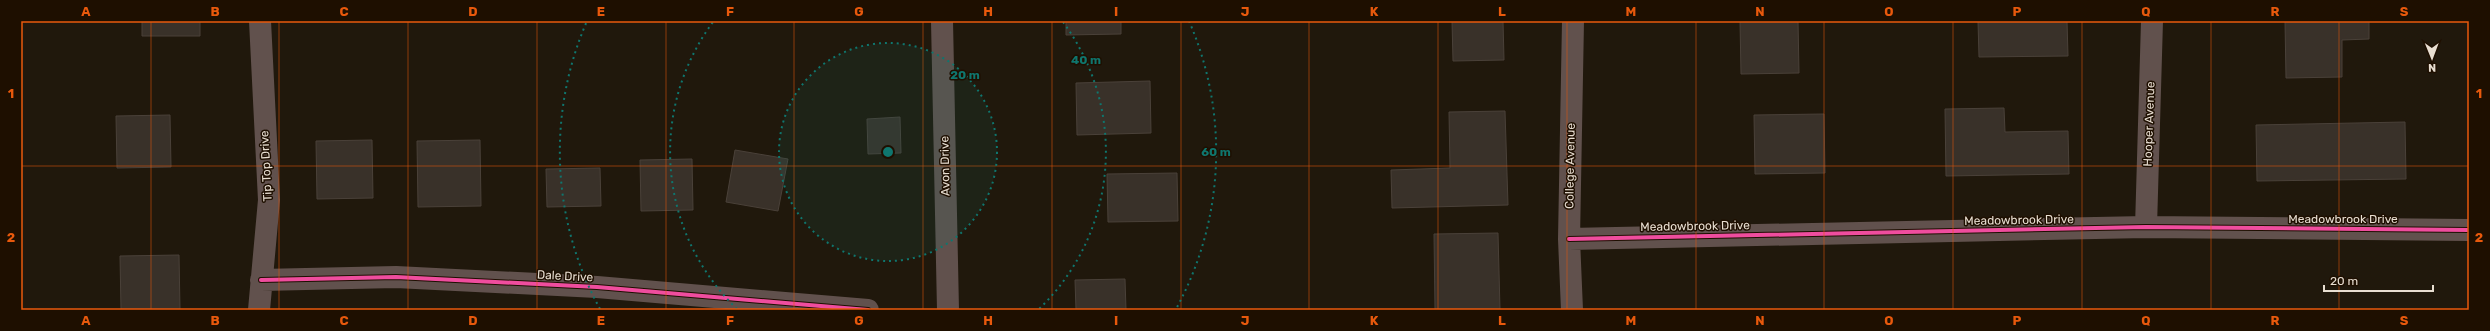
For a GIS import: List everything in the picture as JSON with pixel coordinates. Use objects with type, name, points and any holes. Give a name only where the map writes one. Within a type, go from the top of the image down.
[{"type":"street","name":"Tip Top Drive","points":[[259,310],[269,200],[260,21]]},
{"type":"street","name":"Avon Drive","points":[[942,21],[948,310]]},
{"type":"street","name":"College Avenue","points":[[1572,310],[1569,239],[1573,21]]},
{"type":"street","name":"Hooper Avenue","points":[[2146,228],[2152,21]]},
{"type":"street","name":"Meadowbrook Drive","points":[[1569,239],[2146,228],[2469,230]]},
{"type":"street","name":"Dale Drive","points":[[261,280],[396,277],[582,286],[868,310]]},
{"type":"building","points":[[142,21],[200,21],[200,36],[142,36]]},
{"type":"building","points":[[1066,21],[1121,21],[1121,34],[1066,35]]},
{"type":"building","points":[[1452,21],[1503,21],[1504,60],[1453,61]]},
{"type":"building","points":[[1740,21],[1798,21],[1799,73],[1741,74]]},
{"type":"building","points":[[1978,21],[2067,21],[2068,56],[1979,57]]},
{"type":"building","points":[[2285,21],[2369,21],[2369,39],[2342,40],[2342,77],[2286,78]]},
{"type":"building","points":[[1150,81],[1151,133],[1077,135],[1076,83]]},
{"type":"building","points":[[2004,108],[2005,132],[2068,131],[2069,174],[1946,176],[1945,109]]},
{"type":"building","points":[[1505,111],[1508,205],[1392,208],[1391,170],[1450,168],[1449,112]]},
{"type":"building","points":[[1824,114],[1825,173],[1755,174],[1754,115]]},
{"type":"building","points":[[170,115],[171,167],[117,168],[116,116]]},
{"type":"building","points":[[900,117],[901,153],[868,154],[867,119]]},
{"type":"building","points":[[2405,122],[2406,179],[2257,181],[2256,125]]},
{"type":"building","points":[[372,140],[373,198],[317,199],[316,141]]},
{"type":"building","points":[[480,140],[481,206],[418,207],[417,141]]},
{"type":"building","points":[[735,150],[788,159],[778,211],[726,202]]},
{"type":"building","points":[[692,159],[693,210],[641,211],[640,160]]},
{"type":"building","points":[[600,168],[601,206],[547,207],[546,169]]},
{"type":"building","points":[[1177,173],[1178,221],[1108,222],[1107,174]]},
{"type":"building","points":[[1498,233],[1500,310],[1435,310],[1434,234]]},
{"type":"building","points":[[179,255],[180,310],[121,310],[120,256]]},
{"type":"building","points":[[1125,279],[1126,310],[1076,310],[1075,280]]},
{"type":"cycle path","points":[[1569,239],[2146,227],[2469,230]]},
{"type":"cycle path","points":[[261,280],[396,277],[597,287],[868,310]]}]
